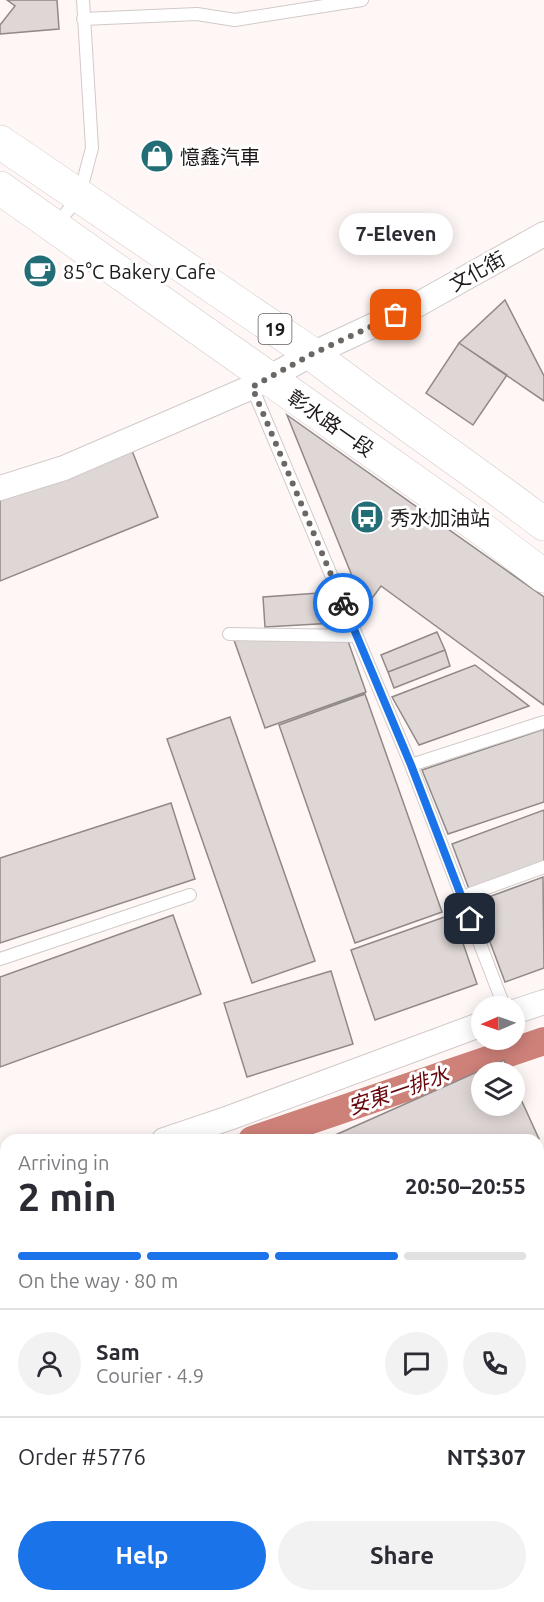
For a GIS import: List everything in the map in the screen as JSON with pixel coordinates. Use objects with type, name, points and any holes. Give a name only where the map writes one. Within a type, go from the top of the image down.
[{"type":"main road","name":"19","points":[[0,142],[312,354],[360,392],[544,524]]},
{"type":"main road","name":"彰水路一段","points":[[0,188],[56,226],[260,382],[482,529],[544,576]]},
{"type":"street","name":"文化街","points":[[0,488],[64,468],[260,382],[312,354],[417,305],[544,234]]},
{"type":"street","points":[[525,1008],[544,1002]]},
{"type":"street","points":[[182,1134],[471,1028]]},
{"type":"lane","points":[[56,226],[79,197],[92,148],[83,0]]},
{"type":"lane","points":[[83,19],[197,14],[235,20],[362,0]]},
{"type":"lane","points":[[260,382],[357,636],[411,765],[500,996]]},
{"type":"lane","points":[[229,634],[357,636]]},
{"type":"lane","points":[[411,765],[544,722]]},
{"type":"lane","points":[[462,897],[544,867]]},
{"type":"lane","points":[[0,959],[190,895]]},
{"type":"building","points":[[7,0],[57,0],[59,29],[0,34],[0,25],[15,6]]},
{"type":"building","points":[[505,300],[544,376],[544,401],[459,343]]},
{"type":"building","points":[[459,343],[507,375],[473,425],[426,393]]},
{"type":"building","points":[[287,415],[544,597],[544,705],[381,586],[365,608]]},
{"type":"building","points":[[129,443],[158,517],[0,581],[0,495]]},
{"type":"building","points":[[333,592],[335,623],[265,627],[263,597]]},
{"type":"building","points":[[437,632],[445,650],[388,672],[381,655]]},
{"type":"building","points":[[234,640],[348,641],[366,692],[265,728]]},
{"type":"building","points":[[445,650],[450,666],[394,688],[388,672]]},
{"type":"building","points":[[475,665],[529,706],[419,745],[392,697]]},
{"type":"building","points":[[365,694],[442,912],[355,943],[279,725]]},
{"type":"building","points":[[230,717],[315,961],[252,983],[167,739]]},
{"type":"building","points":[[544,729],[544,802],[448,834],[422,770]]},
{"type":"building","points":[[171,803],[195,879],[0,943],[0,858]]},
{"type":"building","points":[[544,810],[544,861],[469,889],[452,844]]},
{"type":"building","points":[[543,877],[544,968],[505,982],[475,902]]},
{"type":"building","points":[[453,914],[477,984],[375,1020],[351,950]]},
{"type":"building","points":[[173,915],[201,994],[0,1067],[0,977]]},
{"type":"building","points":[[331,971],[353,1044],[247,1077],[224,1003]]},
{"type":"building","points":[[471,1075],[471,1116],[525,1116],[525,1108],[537,1134],[338,1134]]},
{"type":"waterway","name":"安東一排水","points":[[270,1134],[544,1041]]},
{"type":"way so far","points":[[343,603],[252,387],[312,354],[396,315]]},
{"type":"place","name":"憶鑫汽車","points":[[157,156]]},
{"type":"place","name":"85°C Bakery Cafe","points":[[40,271]]},
{"type":"place","name":"7-Eleven","points":[[396,315]]},
{"type":"place","name":"秀水加油站","points":[[367,517]]},
{"type":"route","points":[[343,603],[411,765],[470,919]]}]
